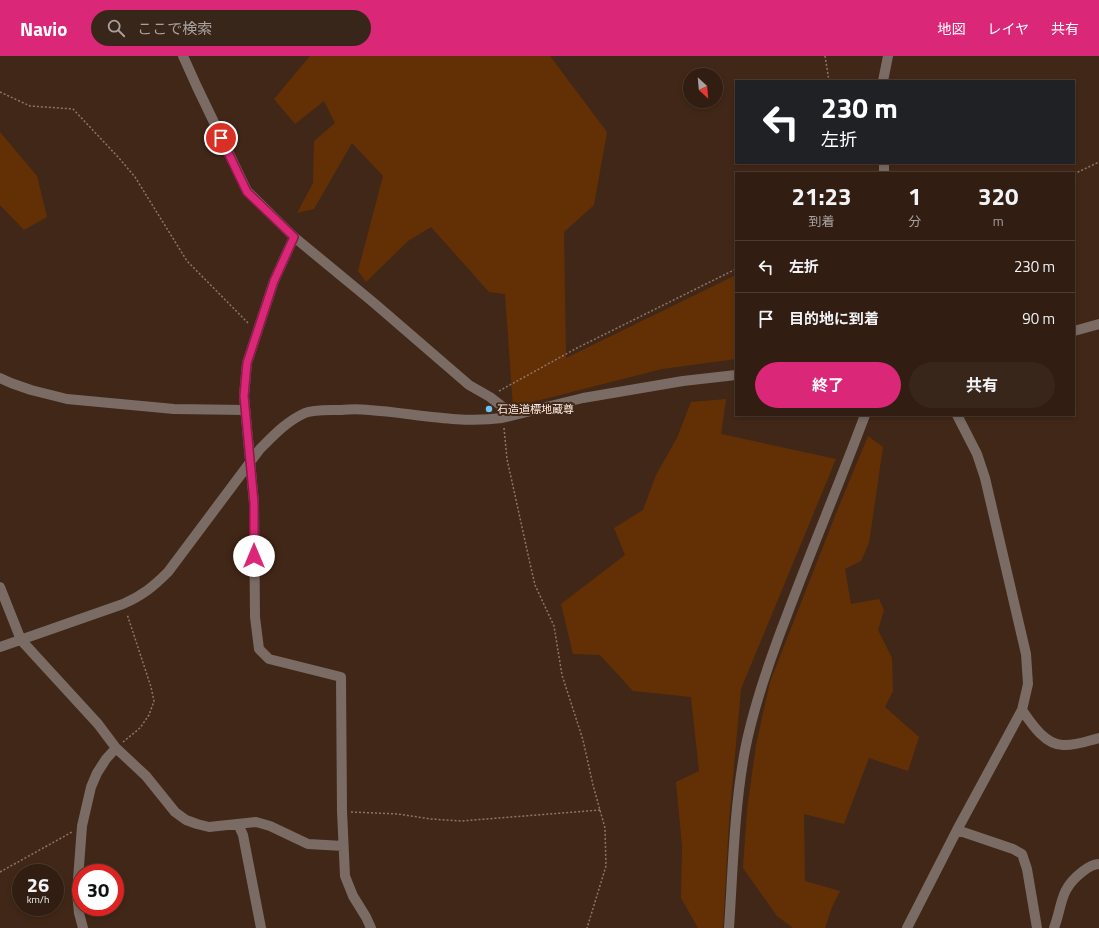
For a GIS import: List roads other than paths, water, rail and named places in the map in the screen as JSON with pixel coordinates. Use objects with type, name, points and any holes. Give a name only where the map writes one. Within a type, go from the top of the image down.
[{"type":"street","points":[[184,56],[197,87],[247,192],[294,237],[469,384],[490,396],[513,415]]},
{"type":"street","points":[[883,80],[888,56]]},
{"type":"street","points":[[294,237],[274,281],[247,363],[244,396],[254,503],[255,617],[259,649],[269,659],[342,677],[342,811],[345,876],[353,896],[371,928]]},
{"type":"street","points":[[1075,331],[1099,324]]},
{"type":"street","points":[[0,647],[137,599],[153,587],[168,572],[260,448],[293,419],[307,412],[367,409],[470,420],[502,418],[583,398],[683,381],[735,375]]},
{"type":"street","points":[[0,378],[31,390],[67,400],[174,409],[245,410]]},
{"type":"street","points":[[729,928],[735,822],[745,750],[758,698],[787,614],[866,416]]},
{"type":"street","points":[[906,928],[1022,710],[1028,684],[1026,654],[985,478],[977,454],[958,416]]},
{"type":"street","points":[[0,587],[21,640],[98,724],[116,748],[146,776],[175,812],[186,820],[209,827],[256,822],[270,826],[308,844],[343,846]]},
{"type":"street","points":[[1022,710],[1041,734],[1052,743],[1062,746],[1077,744],[1099,738]]},
{"type":"street","points":[[84,928],[79,913],[77,893],[82,826],[86,807],[97,773],[106,759],[116,748]]},
{"type":"street","points":[[238,824],[243,835],[261,928]]},
{"type":"street","points":[[957,830],[1013,849],[1022,854],[1028,869],[1037,928]]},
{"type":"street","points":[[1054,928],[1061,900],[1068,885],[1084,870],[1095,864],[1099,864]]},
{"type":"place","name":"石造道標地蔵尊","points":[[489,409]]}]
